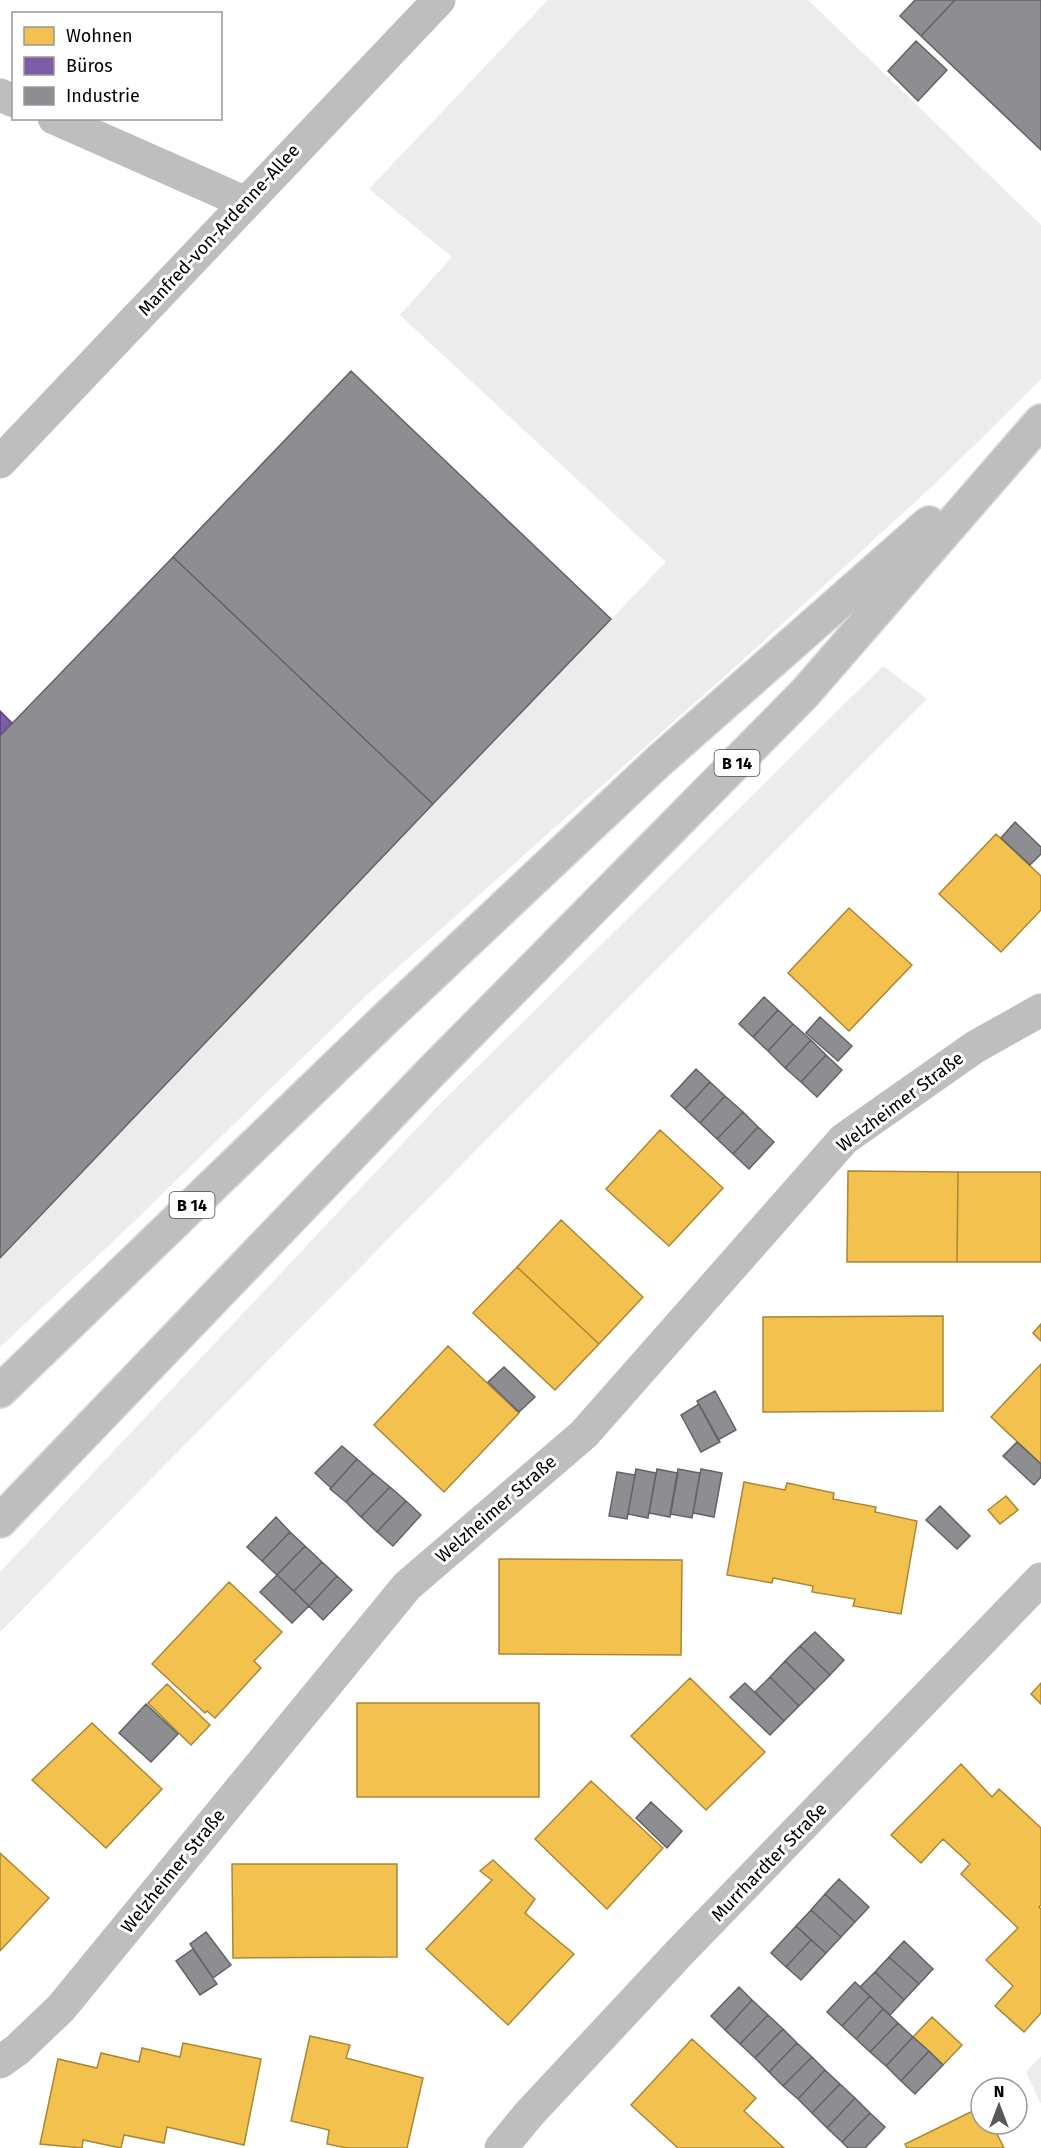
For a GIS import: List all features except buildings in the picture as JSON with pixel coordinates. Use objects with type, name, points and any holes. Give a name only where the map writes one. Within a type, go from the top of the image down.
[{"type":"street","name":"Manfred-von-Ardenne-Allee","points":[[0,462],[244,202],[439,0]]},
{"type":"street","points":[[59,120],[244,202]]},
{"type":"street","name":"B 14","points":[[0,1391],[385,1019],[659,761],[1033,430]]},
{"type":"street","name":"B 14","points":[[0,1521],[432,1071],[805,693],[1033,430]]},
{"type":"street","name":"Welzheimer Straße","points":[[0,2062],[17,2050],[61,2007],[407,1586],[584,1434],[844,1139],[975,1047],[1041,1011]]},
{"type":"street","name":"Murrhardter Straße","points":[[501,2148],[529,2114],[681,1951],[1041,1579]]},
{"type":"shaded area","points":[[548,0],[808,0],[1041,225],[1041,379],[940,479],[755,649],[368,994],[121,1234],[0,1347],[0,1258],[666,562],[400,315],[452,257],[369,189]]},
{"type":"shaded area","points":[[883,666],[927,699],[476,1150],[0,1632],[0,1572],[436,1108]]},
{"type":"shaded area","points":[[1041,2056],[1041,2104],[1029,2076],[1026,2072]]}]
